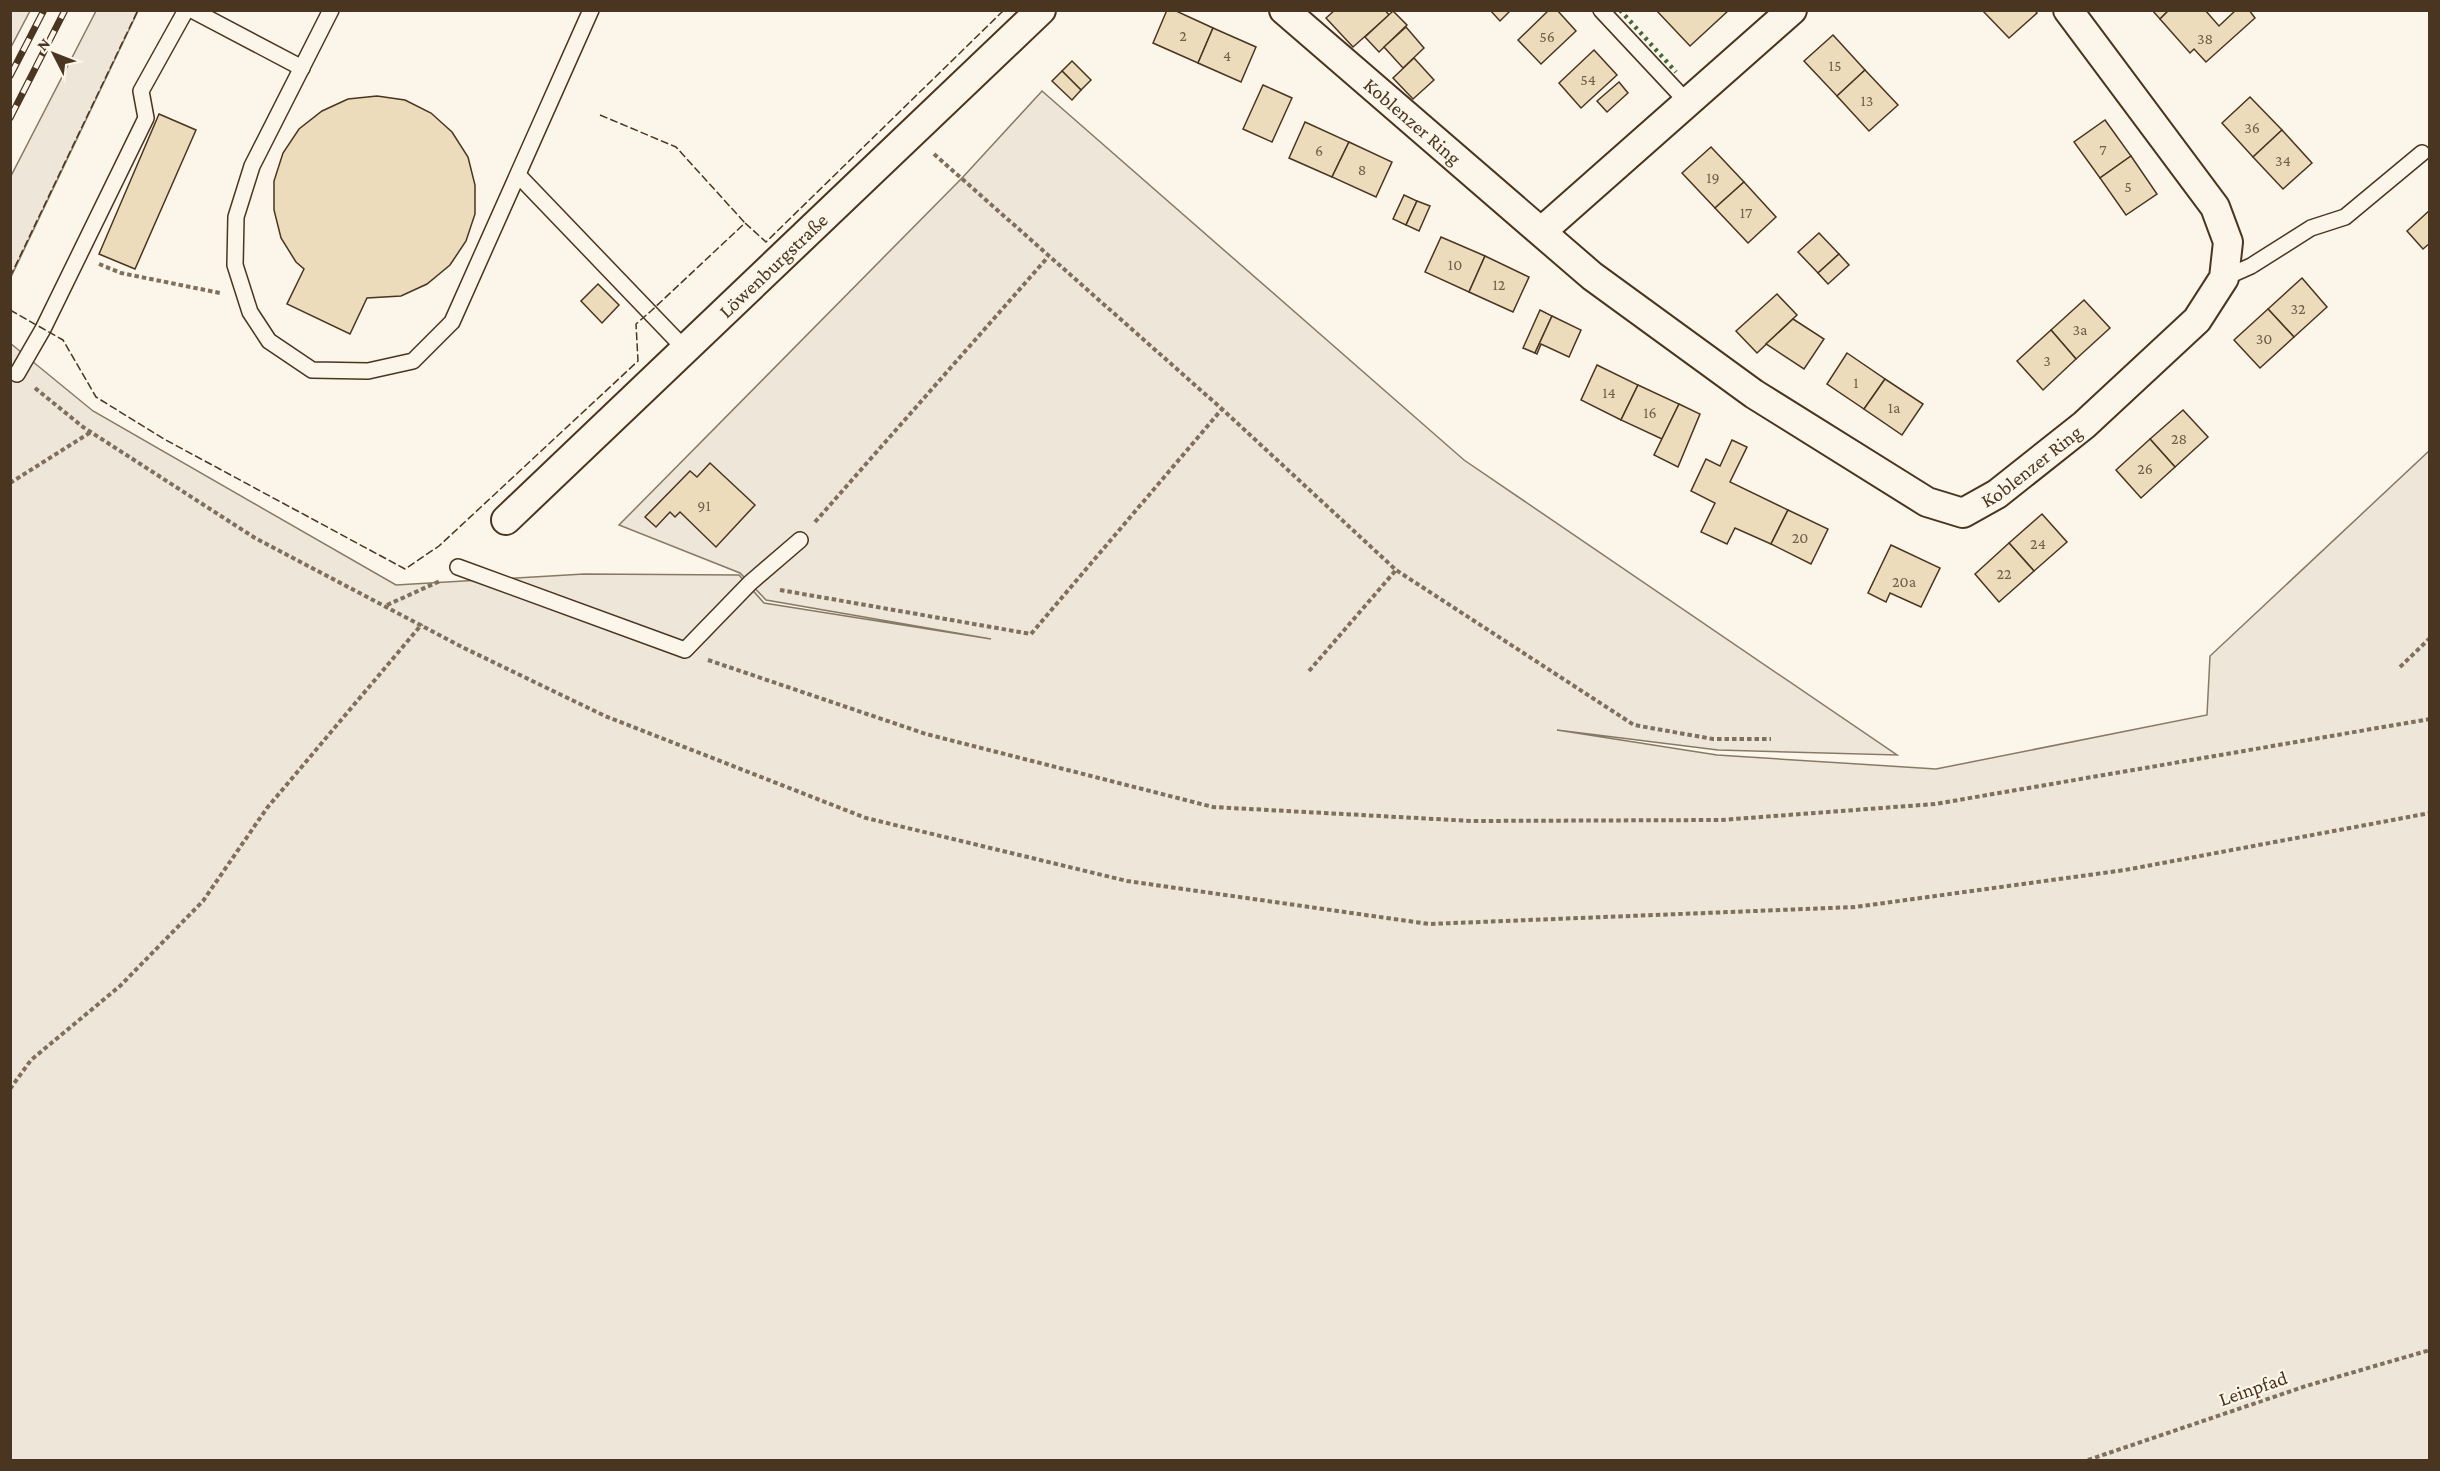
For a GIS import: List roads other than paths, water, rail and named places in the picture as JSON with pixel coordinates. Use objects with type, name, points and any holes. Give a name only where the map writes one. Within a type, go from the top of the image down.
[{"type":"street","name":"Löwenburgstraße","points":[[506,520],[1041,10]]},
{"type":"street","name":"Koblenzer Ring","points":[[1284,10],[1592,276],[1754,394],[1927,502],[1964,513],[1997,494],[2084,425],[2197,320],[2224,279],[2228,242],[2215,207],[2068,10]]},
{"type":"street","points":[[1542,231],[1792,10]]},
{"type":"lane","points":[[17,374],[43,329],[146,118],[141,91],[186,10]]},
{"type":"lane","points":[[192,10],[302,69]]},
{"type":"lane","points":[[331,10],[252,166],[236,217],[235,265],[250,312],[268,341],[312,370],[368,371],[413,361],[452,322],[591,10]]},
{"type":"lane","points":[[1601,10],[1688,103]]},
{"type":"lane","points":[[2224,279],[2251,266],[2311,228],[2345,217],[2422,153]]},
{"type":"lane","points":[[519,176],[685,349]]},
{"type":"lane","points":[[458,567],[685,650],[762,573],[800,540]]},
{"type":"railway","points":[[10,76],[44,10]]},
{"type":"railway","points":[[10,118],[65,10]]}]
